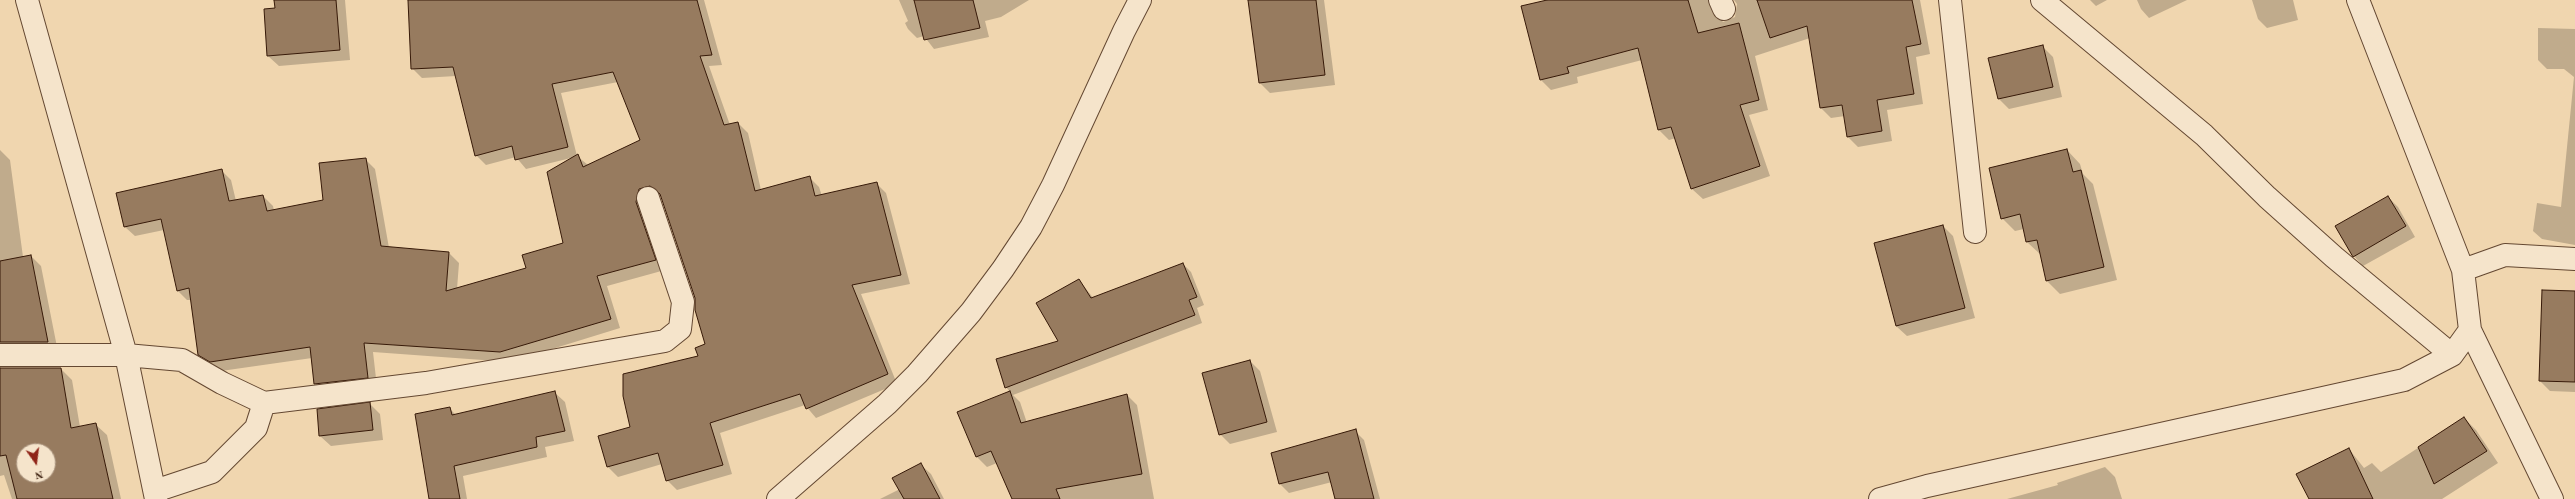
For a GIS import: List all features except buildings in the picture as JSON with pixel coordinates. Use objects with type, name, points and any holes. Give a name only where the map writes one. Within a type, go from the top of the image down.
[{"type":"street","points":[[27,0],[126,355],[155,495],[212,472],[256,428],[264,403]]},
{"type":"street","points":[[778,499],[887,404],[917,374],[971,312],[1003,269],[1031,227],[1053,185],[1124,31],[1140,0]]},
{"type":"street","points":[[1950,0],[1975,232]]},
{"type":"street","points":[[2042,0],[2204,134],[2267,197],[2452,355]]},
{"type":"street","points":[[2358,0],[2463,270],[2470,330],[2552,499]]},
{"type":"street","points":[[0,356],[126,355],[182,360],[222,383],[264,403],[426,383],[665,341],[680,329],[683,302],[648,198]]},
{"type":"street","points":[[2463,270],[2505,255],[2575,259]]},
{"type":"street","points":[[1880,499],[1927,486],[2404,380],[2452,355],[2470,330]]}]
